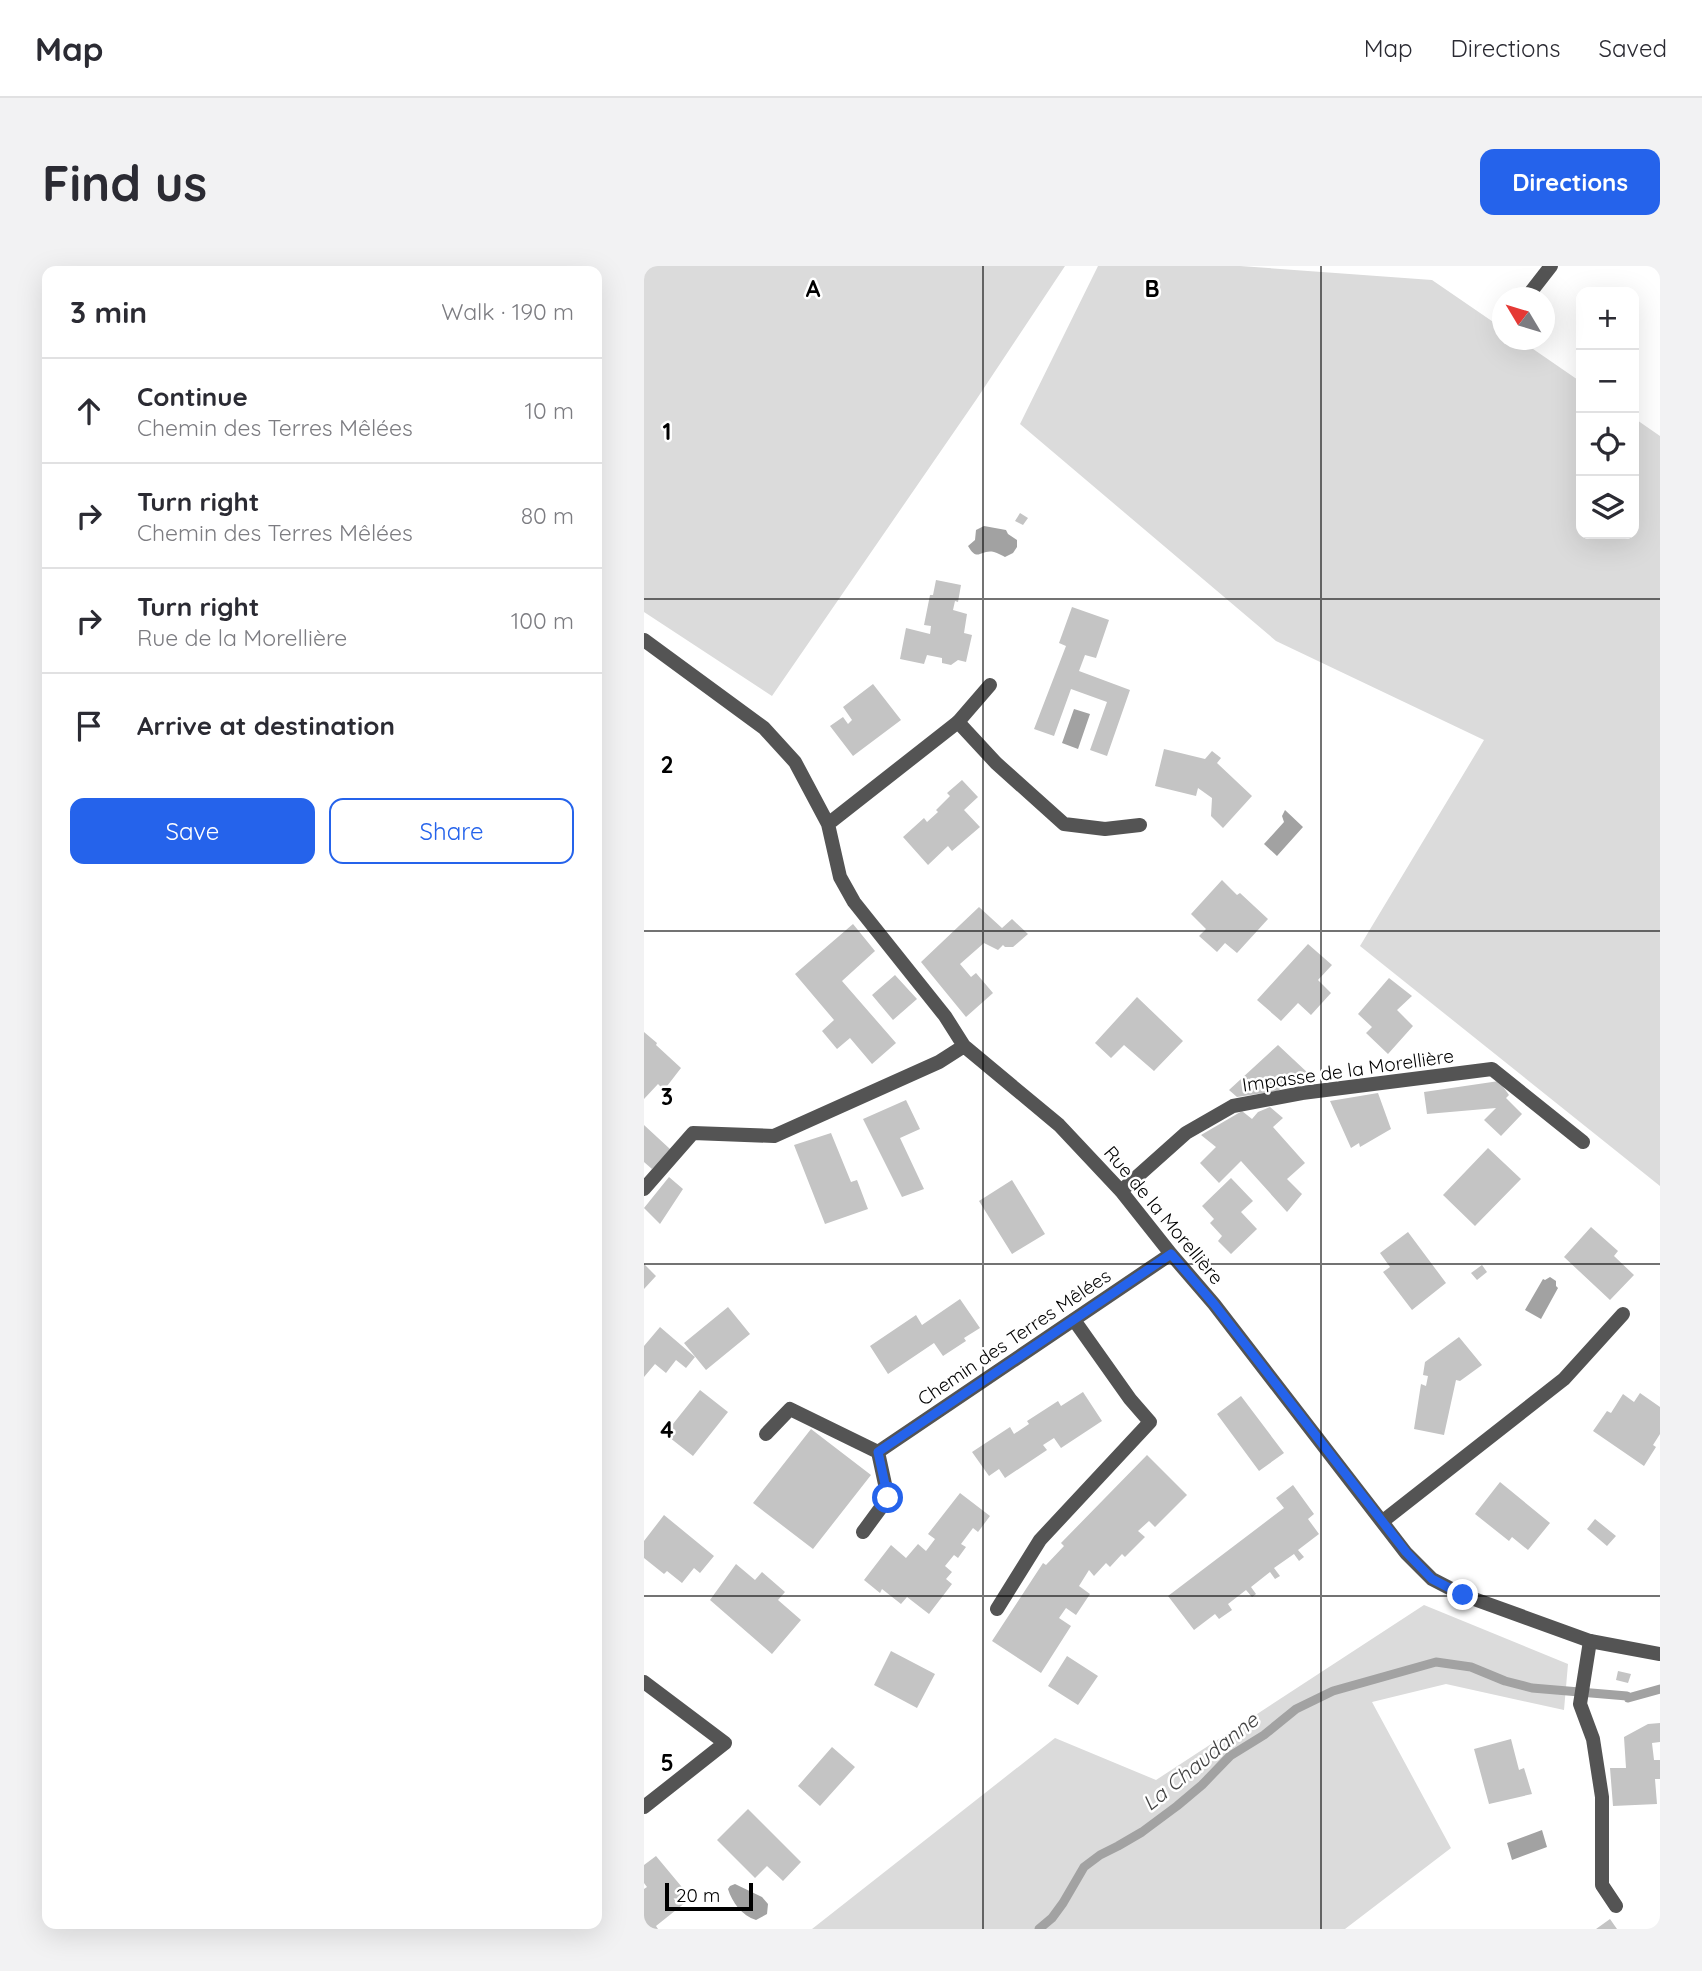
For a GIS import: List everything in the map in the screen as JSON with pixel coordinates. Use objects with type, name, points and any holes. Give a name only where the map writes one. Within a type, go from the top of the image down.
[{"type":"street","points":[[1535,287],[1551,266]]},
{"type":"street","name":"Rue de la Morellière","points":[[644,640],[764,728],[795,762],[828,824],[840,877],[854,902],[945,1016],[964,1046],[1059,1125],[1121,1191],[1214,1304],[1406,1552],[1432,1579],[1463,1595],[1590,1641],[1660,1654]]},
{"type":"street","points":[[828,824],[958,722],[990,685]]},
{"type":"street","points":[[958,722],[996,763],[1064,824],[1105,829],[1140,825]]},
{"type":"street","points":[[644,1189],[693,1133],[774,1136],[939,1062],[964,1046]]},
{"type":"street","name":"Impasse de la Morellière","points":[[1121,1191],[1186,1133],[1233,1106],[1302,1093],[1492,1069],[1583,1142]]},
{"type":"street","name":"Chemin des Terres Mêlées","points":[[878,1452],[1171,1254]]},
{"type":"street","points":[[1382,1521],[1564,1379],[1623,1314]]},
{"type":"street","points":[[996,1609],[1040,1540],[1150,1422],[1130,1399],[1074,1320]]},
{"type":"street","points":[[766,1434],[790,1409],[878,1452],[888,1498],[863,1532]]},
{"type":"street","points":[[1590,1641],[1580,1704],[1593,1740],[1602,1797],[1602,1885],[1616,1906]]},
{"type":"street","points":[[644,1682],[725,1743],[644,1807]]},
{"type":"shaded area","points":[[644,266],[1065,266],[772,696],[644,612]]},
{"type":"shaded area","points":[[1098,266],[1240,266],[1432,280],[1492,321],[1492,350],[1535,350],[1576,379],[1576,539],[1639,539],[1639,421],[1660,436],[1660,1186],[1360,946],[1484,740],[1276,641],[1020,424]]},
{"type":"shaded area","points":[[984,526],[1006,530],[1017,540],[1013,553],[1005,557],[994,552],[974,554],[968,546],[975,540],[976,530]]},
{"type":"shaded area","points":[[1074,709],[1090,714],[1078,749],[1062,743]]},
{"type":"shaded area","points":[[1285,810],[1303,827],[1277,856],[1264,844],[1284,822],[1282,816]]},
{"type":"shaded area","points":[[1550,1277],[1556,1281],[1558,1288],[1541,1319],[1525,1310],[1543,1279]]},
{"type":"shaded area","points":[[1424,1605],[1568,1664],[1564,1710],[1446,1684],[1372,1702],[1451,1848],[1345,1929],[812,1929],[1055,1738],[1156,1780]]},
{"type":"shaded area","points":[[1542,1830],[1547,1847],[1512,1860],[1507,1843]]},
{"type":"shaded area","points":[[735,1884],[762,1897],[768,1904],[767,1914],[756,1920],[742,1912],[728,1889]]},
{"type":"building","points":[[1020,513],[1028,518],[1023,525],[1015,521]]},
{"type":"building","points":[[936,580],[961,585],[958,602],[955,601],[953,610],[967,614],[964,633],[972,635],[966,662],[958,660],[951,665],[942,663],[942,658],[927,655],[924,664],[900,659],[906,628],[930,634],[931,626],[924,625]]},
{"type":"building","points":[[1072,607],[1109,620],[1096,658],[1085,655],[1079,671],[1130,690],[1107,756],[1090,750],[1107,702],[1071,689],[1054,736],[1034,729],[1066,646],[1059,643]]},
{"type":"building","points":[[873,684],[901,720],[853,756],[830,726],[843,717],[848,724],[852,720],[843,707]]},
{"type":"building","points":[[1164,749],[1205,759],[1212,751],[1221,758],[1217,763],[1252,796],[1223,828],[1211,816],[1212,798],[1198,788],[1196,796],[1155,786]]},
{"type":"building","points":[[962,780],[978,797],[964,810],[980,827],[952,851],[948,846],[928,865],[903,837],[924,818],[927,822],[938,812],[936,810],[950,796],[947,793]]},
{"type":"building","points":[[1222,880],[1268,919],[1237,953],[1225,943],[1217,952],[1199,936],[1206,929],[1191,914]]},
{"type":"building","points":[[979,907],[1002,928],[1012,919],[1028,934],[1013,947],[1003,945],[998,950],[984,943],[960,964],[971,977],[976,973],[993,993],[966,1017],[921,962]]},
{"type":"building","points":[[853,924],[875,951],[842,981],[896,1043],[872,1064],[850,1038],[837,1049],[822,1031],[834,1020],[795,974]]},
{"type":"building","points":[[1308,944],[1332,965],[1318,980],[1331,993],[1311,1015],[1298,1003],[1281,1021],[1257,1000]]},
{"type":"building","points":[[895,975],[917,999],[893,1020],[872,995]]},
{"type":"building","points":[[1389,978],[1412,996],[1397,1010],[1413,1026],[1388,1054],[1366,1033],[1372,1027],[1358,1014]]},
{"type":"building","points":[[1137,997],[1183,1041],[1154,1071],[1124,1045],[1111,1058],[1095,1043]]},
{"type":"building","points":[[644,1032],[681,1068],[664,1090],[658,1084],[644,1099]]},
{"type":"building","points":[[1278,1045],[1309,1074],[1277,1091],[1237,1097],[1229,1090]]},
{"type":"building","points":[[1499,1081],[1509,1095],[1506,1098],[1522,1114],[1501,1136],[1484,1120],[1496,1108],[1427,1114],[1424,1092]]},
{"type":"building","points":[[1378,1093],[1391,1129],[1360,1147],[1359,1143],[1351,1148],[1330,1101]]},
{"type":"building","points":[[906,1100],[920,1129],[900,1138],[924,1189],[902,1197],[863,1119]]},
{"type":"building","points":[[1270,1107],[1283,1118],[1273,1127],[1305,1163],[1287,1179],[1302,1194],[1287,1212],[1241,1161],[1219,1183],[1200,1163],[1216,1147],[1201,1135],[1242,1111],[1252,1119],[1258,1112]]},
{"type":"building","points":[[644,1125],[670,1149],[652,1169],[644,1162]]},
{"type":"building","points":[[831,1133],[851,1182],[857,1180],[868,1209],[825,1224],[794,1145]]},
{"type":"building","points":[[1488,1148],[1521,1179],[1475,1226],[1443,1195]]},
{"type":"building","points":[[669,1177],[683,1189],[660,1224],[644,1208]]},
{"type":"building","points":[[1231,1178],[1253,1201],[1241,1212],[1257,1229],[1231,1254],[1218,1241],[1222,1236],[1210,1223],[1214,1219],[1202,1206]]},
{"type":"building","points":[[1012,1180],[1045,1234],[1012,1254],[979,1201]]},
{"type":"building","points":[[1591,1227],[1618,1251],[1614,1256],[1634,1275],[1610,1300],[1564,1257]]},
{"type":"building","points":[[1408,1232],[1446,1283],[1412,1310],[1383,1272],[1390,1267],[1380,1253]]},
{"type":"building","points":[[644,1264],[656,1276],[644,1289]]},
{"type":"building","points":[[1482,1265],[1487,1272],[1477,1280],[1471,1273]]},
{"type":"building","points":[[960,1299],[980,1328],[943,1356],[934,1343],[888,1374],[870,1346],[916,1315],[922,1325]]},
{"type":"building","points":[[728,1307],[750,1334],[706,1370],[684,1343]]},
{"type":"building","points":[[660,1327],[695,1357],[686,1368],[676,1360],[666,1373],[655,1364],[644,1377],[644,1346]]},
{"type":"building","points":[[1459,1337],[1482,1365],[1460,1381],[1456,1380],[1444,1435],[1414,1429],[1421,1384],[1426,1386],[1428,1376],[1423,1375],[1425,1362]]},
{"type":"building","points":[[700,1390],[728,1412],[693,1456],[665,1434]]},
{"type":"building","points":[[1083,1392],[1102,1421],[1061,1448],[1054,1438],[1043,1445],[1047,1450],[1005,1478],[999,1469],[989,1476],[972,1452],[1010,1427],[1014,1434],[1029,1424],[1027,1421],[1058,1401],[1061,1406]]},
{"type":"building","points":[[1640,1393],[1660,1407],[1660,1434],[1653,1445],[1656,1447],[1644,1466],[1593,1431],[1607,1411],[1611,1413],[1623,1394],[1634,1402]]},
{"type":"building","points":[[1241,1396],[1284,1453],[1259,1471],[1217,1414]]},
{"type":"building","points":[[811,1429],[871,1475],[813,1549],[753,1503]]},
{"type":"building","points":[[1147,1455],[1187,1495],[1155,1527],[1149,1521],[1138,1531],[1145,1537],[1125,1557],[1122,1554],[1110,1567],[1106,1563],[1094,1576],[1089,1570],[1079,1586],[1090,1594],[1076,1615],[1066,1608],[1059,1618],[1071,1626],[1041,1673],[992,1641],[1043,1563],[1046,1565],[1064,1546],[1061,1543]]},
{"type":"building","points":[[1500,1482],[1550,1523],[1528,1550],[1512,1537],[1509,1541],[1475,1514]]},
{"type":"building","points":[[1293,1485],[1314,1514],[1308,1519],[1319,1534],[1298,1550],[1304,1557],[1299,1561],[1294,1554],[1274,1568],[1280,1576],[1275,1579],[1270,1572],[1251,1587],[1256,1594],[1252,1597],[1246,1590],[1228,1604],[1232,1610],[1219,1619],[1215,1614],[1194,1630],[1168,1596],[1284,1508],[1276,1498]]},
{"type":"building","points":[[960,1493],[990,1516],[978,1532],[973,1528],[961,1544],[966,1547],[958,1558],[954,1555],[945,1566],[952,1572],[946,1579],[952,1584],[929,1614],[907,1597],[901,1604],[882,1589],[880,1593],[864,1580],[891,1545],[906,1558],[918,1544],[926,1551],[935,1539],[928,1534]]},
{"type":"building","points":[[664,1515],[714,1556],[700,1573],[694,1568],[682,1583],[667,1571],[664,1574],[644,1558],[644,1541]]},
{"type":"building","points":[[1595,1519],[1616,1536],[1607,1546],[1587,1529]]},
{"type":"building","points":[[736,1564],[755,1580],[762,1572],[785,1592],[778,1600],[801,1620],[772,1654],[710,1600]]},
{"type":"building","points":[[891,1651],[935,1674],[917,1708],[874,1685]]},
{"type":"building","points":[[1067,1656],[1098,1676],[1078,1705],[1048,1686]]},
{"type":"building","points":[[1618,1671],[1631,1674],[1628,1683],[1616,1680]]},
{"type":"building","points":[[1660,1723],[1660,1742],[1652,1743],[1654,1760],[1660,1760],[1660,1779],[1655,1779],[1657,1804],[1613,1806],[1610,1768],[1626,1768],[1624,1737],[1648,1724]]},
{"type":"building","points":[[1511,1739],[1519,1770],[1524,1768],[1532,1794],[1489,1804],[1474,1749]]},
{"type":"building","points":[[832,1747],[855,1767],[820,1806],[798,1786]]},
{"type":"building","points":[[748,1809],[801,1862],[783,1881],[767,1866],[755,1878],[717,1840]]},
{"type":"building","points":[[656,1856],[691,1898],[656,1926],[658,1929],[644,1929],[644,1889],[647,1887],[644,1883],[644,1865]]},
{"type":"building","points":[[1610,1919],[1617,1929],[1596,1929]]},
{"type":"waterway","name":"La Chaudanne","points":[[1039,1929],[1063,1903],[1084,1867],[1142,1832],[1177,1806],[1230,1756],[1264,1735],[1296,1709],[1333,1691],[1436,1662],[1471,1667],[1505,1681],[1532,1688],[1628,1698],[1660,1689]]},
{"type":"route","points":[[888,1498],[878,1452],[1171,1254],[1214,1304],[1406,1552],[1432,1579],[1463,1595]]}]
